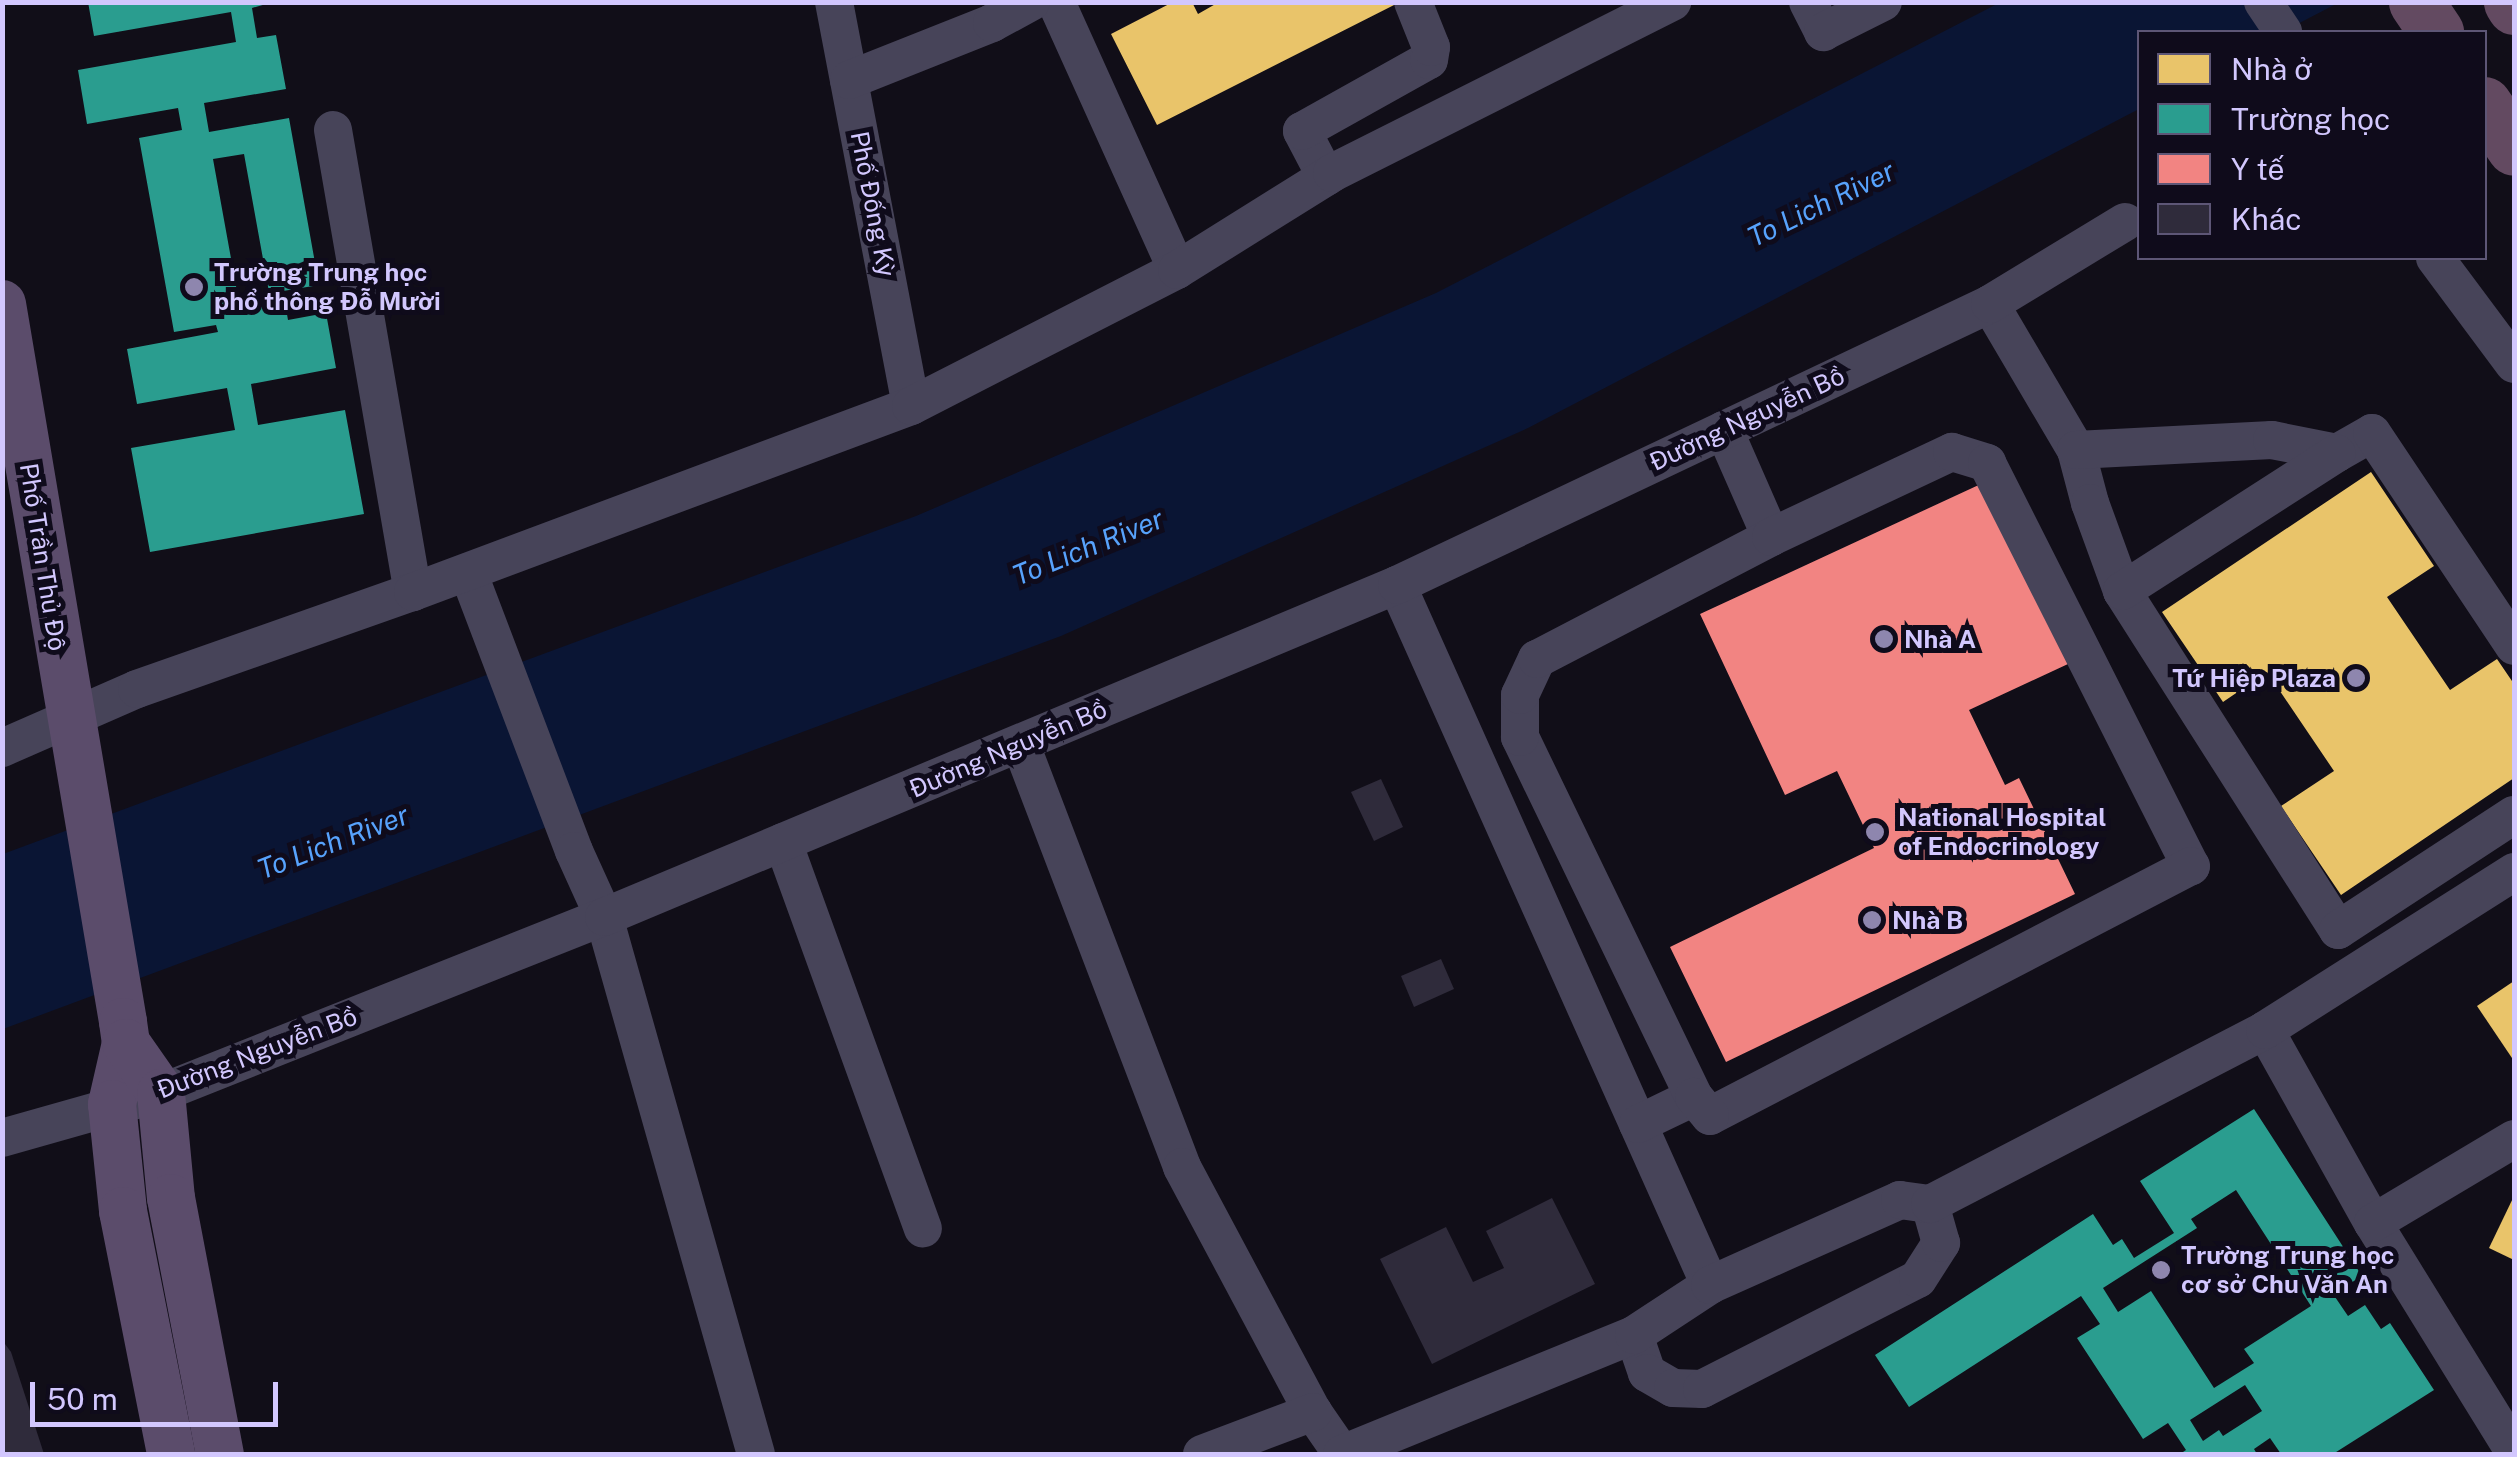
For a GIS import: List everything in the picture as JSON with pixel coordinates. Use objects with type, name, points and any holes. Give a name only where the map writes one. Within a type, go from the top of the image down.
[{"type":"highway","points":[[2416,2],[2435,30]]},
{"type":"highway","points":[[2487,108],[2514,148]]},
{"type":"main road","name":"Phố Trần Thủ Độ","points":[[5,334],[124,1026]]},
{"type":"main road","points":[[124,1026],[160,1093],[171,1198],[220,1454]]},
{"type":"main road","points":[[124,1026],[112,1104],[124,1210],[170,1454]]},
{"type":"street","name":"Phố Đống Kỳ","points":[[834,2],[911,406]]},
{"type":"street","points":[[849,80],[1031,2]]},
{"type":"street","points":[[1056,2],[1178,270]]},
{"type":"street","points":[[1326,177],[1302,131],[1428,60],[1431,48],[1413,2]]},
{"type":"street","points":[[2,748],[137,689],[468,572],[911,406],[1178,270],[1326,177],[1672,2]]},
{"type":"street","points":[[1815,17],[1884,2]]},
{"type":"street","points":[[2263,2],[2282,30]]},
{"type":"street","points":[[333,130],[412,592]]},
{"type":"street","name":"Đường Nguyễn Bồ","points":[[2,1138],[160,1093],[604,917],[1397,585],[1990,304],[2125,222]]},
{"type":"street","points":[[2436,260],[2514,364]]},
{"type":"street","points":[[1990,304],[2076,450],[2122,591],[2338,930],[2514,814]]},
{"type":"street","points":[[1724,430],[1770,537]]},
{"type":"street","points":[[2122,591],[2372,433],[2514,646]]},
{"type":"street","points":[[2076,450],[2272,440],[2337,453]]},
{"type":"street","points":[[1952,452],[1987,463],[2191,866],[1710,1116],[1694,1097],[1520,738],[1520,695],[1536,659],[1770,537],[1952,452]]},
{"type":"street","points":[[468,572],[574,852],[604,917],[756,1454]]},
{"type":"street","points":[[1397,585],[1710,1284]]},
{"type":"street","points":[[1020,744],[1182,1167],[1313,1412],[1342,1454],[1634,1335],[1710,1284],[1900,1200],[1930,1204],[2265,1030],[2514,872]]},
{"type":"street","points":[[784,842],[923,1228]]},
{"type":"street","points":[[2265,1030],[2374,1223],[2501,1401],[2514,1450]]},
{"type":"street","points":[[1638,1124],[1694,1097]]},
{"type":"street","points":[[2374,1223],[2514,1139]]},
{"type":"street","points":[[1634,1335],[1647,1373],[1674,1388],[1702,1388],[1918,1279],[1941,1244],[1930,1204]]},
{"type":"street","points":[[1202,1454],[1313,1412]]},
{"type":"water","name":"To Lich River","points":[[1999,3],[2338,3],[2286,30],[2137,30],[2137,110],[1528,428],[1061,636],[3,1029],[3,854],[916,516],[1436,293]]},
{"type":"building: Nhà ở","points":[[1173,2],[1192,2],[1198,14],[1219,2],[1400,2],[1157,125],[1111,34]]},
{"type":"building: Nhà ở","name":"Tứ Hiệp Plaza","points":[[2371,472],[2434,566],[2387,597],[2450,690],[2497,659],[2514,684],[2514,778],[2341,895],[2281,806],[2334,771],[2267,672],[2223,702],[2162,612]]},
{"type":"building: Nhà ở","points":[[2514,981],[2514,1061],[2477,1006]]},
{"type":"building: Nhà ở","points":[[2514,1196],[2514,1260],[2489,1248]]},
{"type":"building: Trường học","points":[[88,2],[273,2],[252,8],[257,38],[276,35],[286,89],[204,103],[209,132],[289,118],[319,285],[283,291],[288,320],[326,313],[336,368],[251,384],[258,425],[345,410],[364,514],[150,552],[131,448],[235,430],[227,388],[137,404],[127,349],[218,332],[216,325],[174,332],[139,138],[182,130],[178,108],[87,124],[78,70],[236,42],[231,12],[94,36]],"holes":[[[244,154],[271,303],[240,308],[213,159]]]},
{"type":"building: Trường học","points":[[2254,1109],[2362,1276],[2333,1294],[2348,1316],[2365,1305],[2381,1329],[2390,1323],[2434,1390],[2333,1454],[2281,1454],[2270,1438],[2254,1449],[2257,1454],[2180,1454],[2186,1450],[2168,1423],[2143,1439],[2077,1338],[2100,1324],[2081,1296],[1909,1407],[1875,1355],[2093,1214],[2113,1245],[2122,1239],[2134,1258],[2174,1233],[2140,1181]],"holes":[[[2236,1190],[2311,1306],[2244,1349],[2254,1363],[2214,1388],[2151,1291],[2118,1312],[2103,1288],[2197,1228],[2191,1219]],[[2245,1385],[2262,1411],[2223,1436],[2219,1430],[2203,1441],[2190,1420]]]},
{"type":"building: Y tế","points":[[1983,483],[2068,664],[1969,710],[2005,785],[2019,778],[2075,894],[1726,1062],[1670,947],[1874,848],[1837,771],[1785,795],[1700,614]]},
{"type":"building: Khác","points":[[1381,779],[1403,827],[1374,841],[1351,792]]},
{"type":"building: Khác","points":[[1441,959],[1454,989],[1414,1007],[1401,976]]},
{"type":"building: Khác","points":[[1552,1198],[1595,1284],[1432,1364],[1380,1259],[1446,1227],[1473,1282],[1504,1268],[1486,1231]]},
{"type":"building: Khác","points":[[2,1340],[11,1352],[44,1454],[2,1454]]},
{"type":"place","name":"Trường Trung học phổ thông Đỗ Mười","points":[[194,287]]},
{"type":"place","name":"Nhà A","points":[[1884,639]]},
{"type":"place","name":"Tứ Hiệp Plaza","points":[[2356,678]]},
{"type":"place","name":"National Hospital of Endocrinology","points":[[1875,832]]},
{"type":"place","name":"Nhà B","points":[[1872,920]]},
{"type":"place","name":"Trường Trung học cơ sở Chu Văn An","points":[[2161,1270]]}]
